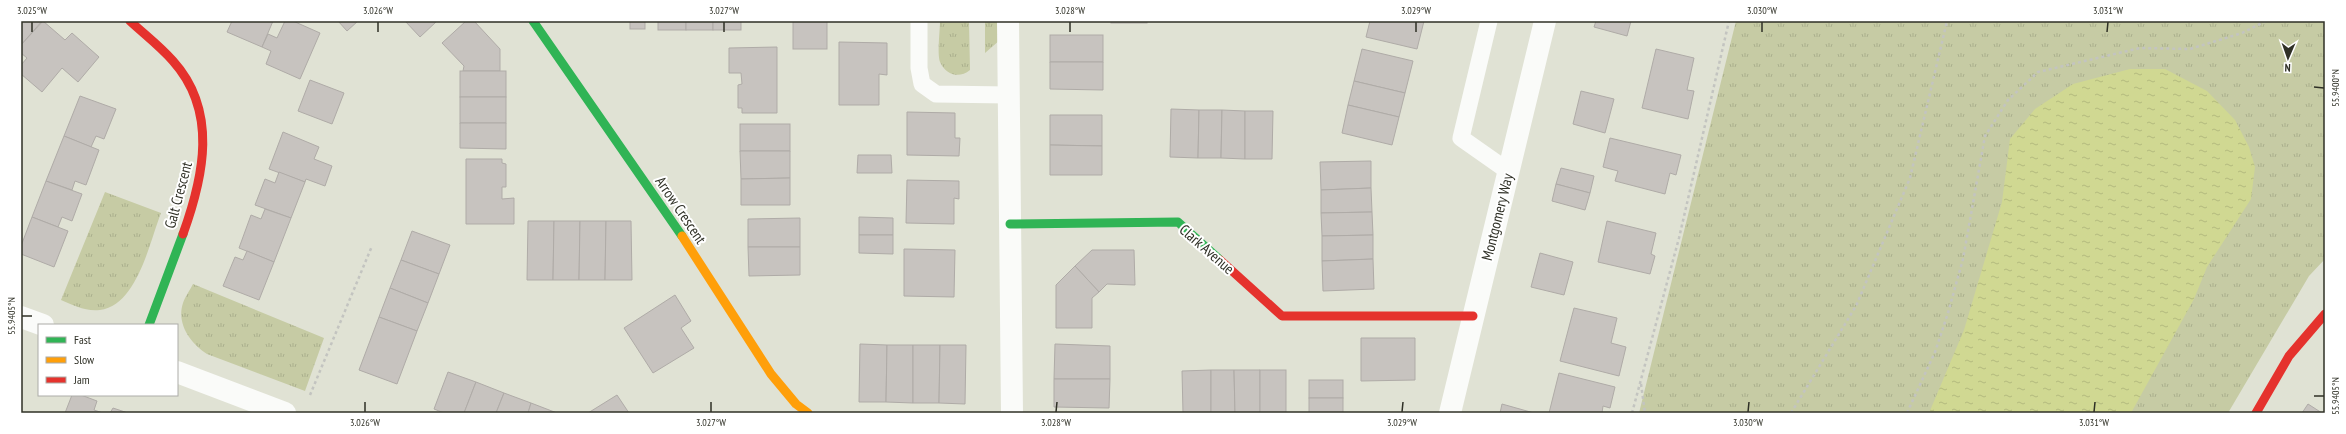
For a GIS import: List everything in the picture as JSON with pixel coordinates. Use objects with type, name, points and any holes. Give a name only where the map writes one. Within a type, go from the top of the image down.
[{"type":"street","name":"Galt Crescent","points":[[130,21],[173,61],[190,85],[200,111],[203,138],[200,180],[187,223],[148,324]]},
{"type":"street","name":"Arrow Crescent","points":[[533,21],[685,240],[771,374],[796,404],[808,413]]},
{"type":"street","points":[[1008,21],[1012,413]]},
{"type":"street","name":"Montgomery Way","points":[[1450,413],[1508,171],[1540,22]]},
{"type":"street","name":"Clark Avenue","points":[[1010,224],[1178,222],[1282,316],[1473,316]]},
{"type":"street","points":[[2256,413],[2290,356],[2325,314]]},
{"type":"street","points":[[21,317],[40,324]]},
{"type":"street","points":[[178,372],[285,413]]},
{"type":"lane","points":[[919,21],[919,68],[922,84],[936,94],[1009,95]]},
{"type":"lane","points":[[1489,21],[1461,138],[1508,171]]},
{"type":"path","points":[[1632,413],[1679,238],[1729,21]]},
{"type":"path","points":[[1791,413],[1856,306],[1910,178],[1947,21]]},
{"type":"path","points":[[1907,413],[1935,352],[1948,313],[1962,259],[1985,136],[2008,100],[2038,72],[2140,48],[2190,49],[2242,33],[2266,21]]},
{"type":"path","points":[[309,398],[372,246]]},
{"type":"path","points":[[1641,381],[1645,413]]},
{"type":"green space","points":[[940,21],[969,21],[970,70],[966,73],[957,75],[949,73],[940,62]]},
{"type":"green space","points":[[985,21],[1000,21],[1000,40],[985,53]]},
{"type":"green space","points":[[1736,21],[2325,21],[2325,259],[2309,276],[2228,413],[1639,413]]},
{"type":"green space","points":[[105,192],[161,213],[140,271],[132,285],[123,297],[113,306],[100,310],[90,310],[80,308],[61,300]]},
{"type":"green space","points":[[193,284],[324,338],[305,391],[207,354],[201,350],[186,333],[183,326],[181,311],[186,296]]},
{"type":"water","points":[[2130,69],[2165,69],[2207,91],[2235,120],[2249,147],[2255,167],[2251,199],[2207,267],[2194,299],[2131,413],[1929,413],[1964,330],[2002,202],[2010,139],[2035,109],[2073,84]]},
{"type":"building","points":[[21,21],[42,21],[21,45]]},
{"type":"building","points":[[43,21],[65,40],[72,33],[99,57],[78,82],[62,68],[42,92],[21,74],[21,65],[27,58],[21,53],[21,45]]},
{"type":"building","points":[[232,21],[273,21],[262,47],[227,32]]},
{"type":"building","points":[[285,21],[293,21],[320,33],[300,79],[266,64],[271,51],[262,47],[268,34],[277,38]]},
{"type":"building","points":[[338,21],[358,21],[347,31]]},
{"type":"building","points":[[405,21],[437,21],[420,37]]},
{"type":"building","points":[[466,21],[474,21],[500,49],[500,71],[463,71],[464,66],[442,43]]},
{"type":"building","points":[[630,21],[645,21],[645,29],[630,29]]},
{"type":"building","points":[[658,21],[686,21],[686,30],[658,30]]},
{"type":"building","points":[[686,21],[713,21],[713,30],[686,30]]},
{"type":"building","points":[[713,21],[741,21],[741,30],[713,30]]},
{"type":"building","points":[[793,21],[827,21],[827,49],[793,49]]},
{"type":"building","points":[[1111,21],[1147,21],[1147,23],[1111,23]]},
{"type":"building","points":[[1370,21],[1424,21],[1417,49],[1366,37]]},
{"type":"building","points":[[1596,21],[1631,21],[1627,36],[1594,27]]},
{"type":"building","points":[[1050,35],[1103,35],[1103,62],[1050,62]]},
{"type":"building","points":[[839,42],[887,43],[887,75],[879,74],[879,105],[839,105]]},
{"type":"building","points":[[777,47],[777,113],[742,113],[742,108],[738,108],[738,85],[742,84],[741,73],[729,73],[729,48]]},
{"type":"building","points":[[1362,49],[1413,61],[1405,93],[1354,81]]},
{"type":"building","points":[[1656,49],[1694,58],[1687,90],[1694,91],[1688,119],[1642,108]]},
{"type":"building","points":[[1050,62],[1103,62],[1103,90],[1050,89]]},
{"type":"building","points":[[460,71],[506,71],[506,97],[460,97]]},
{"type":"building","points":[[310,80],[344,93],[332,124],[298,111]]},
{"type":"building","points":[[1354,81],[1405,93],[1399,117],[1348,105]]},
{"type":"building","points":[[1581,91],[1614,99],[1605,133],[1573,124]]},
{"type":"building","points":[[80,96],[116,109],[104,139],[96,136],[91,147],[64,136]]},
{"type":"building","points":[[460,97],[506,97],[506,123],[460,123]]},
{"type":"building","points":[[1348,105],[1399,117],[1392,145],[1342,133]]},
{"type":"building","points":[[1171,109],[1199,110],[1198,158],[1170,157]]},
{"type":"building","points":[[1199,110],[1222,110],[1221,158],[1198,158]]},
{"type":"building","points":[[1222,110],[1245,111],[1245,159],[1221,158]]},
{"type":"building","points":[[1245,111],[1273,111],[1272,159],[1245,159]]},
{"type":"building","points":[[907,112],[955,113],[955,138],[960,138],[959,156],[907,155]]},
{"type":"building","points":[[1050,115],[1102,115],[1102,146],[1050,145]]},
{"type":"building","points":[[460,123],[506,123],[506,149],[460,148]]},
{"type":"building","points":[[740,124],[790,124],[790,151],[740,151]]},
{"type":"building","points":[[283,132],[319,147],[314,159],[332,166],[325,186],[306,179],[305,182],[269,169]]},
{"type":"building","points":[[64,136],[99,150],[86,185],[75,181],[72,190],[46,181]]},
{"type":"building","points":[[1610,138],[1681,155],[1676,175],[1670,173],[1665,194],[1615,181],[1618,171],[1603,167]]},
{"type":"building","points":[[1050,145],[1102,146],[1102,175],[1050,175]]},
{"type":"building","points":[[740,151],[790,151],[790,178],[741,179]]},
{"type":"building","points":[[858,155],[891,155],[892,173],[857,173]]},
{"type":"building","points":[[466,159],[502,159],[502,163],[506,164],[506,187],[502,187],[502,199],[514,198],[514,224],[466,224]]},
{"type":"building","points":[[1371,161],[1371,188],[1321,190],[1320,162]]},
{"type":"building","points":[[1561,168],[1594,176],[1590,193],[1556,184]]},
{"type":"building","points":[[279,172],[305,182],[291,218],[255,205],[265,179],[275,183]]},
{"type":"building","points":[[790,178],[790,205],[741,205],[741,179]]},
{"type":"building","points":[[907,180],[959,181],[959,199],[954,198],[954,224],[906,223]]},
{"type":"building","points":[[46,181],[82,194],[72,221],[62,217],[58,227],[32,217]]},
{"type":"building","points":[[1556,184],[1590,193],[1585,210],[1552,201]]},
{"type":"building","points":[[1371,188],[1372,212],[1321,213],[1321,190]]},
{"type":"building","points":[[265,209],[291,218],[274,262],[239,248],[251,215],[261,219]]},
{"type":"building","points":[[1372,212],[1373,235],[1322,236],[1321,213]]},
{"type":"building","points":[[32,217],[68,231],[54,267],[21,254],[21,246]]},
{"type":"building","points":[[859,217],[893,218],[893,235],[859,235]]},
{"type":"building","points":[[800,218],[800,247],[748,247],[748,219]]},
{"type":"building","points":[[528,221],[554,221],[553,280],[527,280]]},
{"type":"building","points":[[554,221],[580,221],[579,280],[553,280]]},
{"type":"building","points":[[580,221],[606,221],[605,280],[579,280]]},
{"type":"building","points":[[606,221],[631,221],[632,280],[605,280]]},
{"type":"building","points":[[1607,221],[1656,233],[1651,254],[1655,256],[1650,274],[1598,262]]},
{"type":"building","points":[[412,231],[450,245],[439,274],[401,260]]},
{"type":"building","points":[[859,235],[893,235],[893,254],[859,253]]},
{"type":"building","points":[[1373,235],[1373,259],[1322,261],[1322,236]]},
{"type":"building","points":[[748,247],[800,247],[800,275],[749,276]]},
{"type":"building","points":[[904,249],[955,250],[954,297],[904,296]]},
{"type":"building","points":[[1092,250],[1134,250],[1135,285],[1107,284],[1099,292],[1075,266]]},
{"type":"building","points":[[247,251],[274,262],[259,300],[223,286],[235,257],[243,260]]},
{"type":"building","points":[[1540,253],[1573,262],[1564,295],[1531,287]]},
{"type":"building","points":[[1373,259],[1374,289],[1323,291],[1322,261]]},
{"type":"building","points":[[401,260],[439,274],[428,303],[390,288]]},
{"type":"building","points":[[1075,266],[1099,292],[1092,298],[1092,328],[1056,328],[1056,285]]},
{"type":"building","points":[[390,288],[428,303],[417,331],[379,317]]},
{"type":"building","points":[[675,295],[691,321],[681,328],[694,348],[653,373],[624,328]]},
{"type":"building","points":[[1574,308],[1617,318],[1611,343],[1626,347],[1619,376],[1560,361]]},
{"type":"building","points":[[379,317],[417,331],[397,384],[359,370]]},
{"type":"building","points":[[1361,338],[1415,338],[1415,380],[1361,381]]},
{"type":"building","points":[[860,344],[887,345],[886,402],[859,402]]},
{"type":"building","points":[[1055,344],[1110,346],[1110,379],[1054,379]]},
{"type":"building","points":[[887,345],[913,345],[913,403],[886,402]]},
{"type":"building","points":[[913,345],[940,345],[939,403],[913,403]]},
{"type":"building","points":[[940,345],[966,345],[965,404],[939,403]]},
{"type":"building","points":[[1211,370],[1211,413],[1183,413],[1182,371]]},
{"type":"building","points":[[1211,370],[1234,370],[1235,413],[1211,413]]},
{"type":"building","points":[[1234,370],[1260,370],[1260,413],[1235,413]]},
{"type":"building","points":[[1260,370],[1286,370],[1286,413],[1260,413]]},
{"type":"building","points":[[448,372],[476,382],[464,413],[444,413],[434,409]]},
{"type":"building","points":[[1559,373],[1615,387],[1610,408],[1603,406],[1602,413],[1549,413]]},
{"type":"building","points":[[1054,379],[1110,379],[1109,408],[1054,407]]},
{"type":"building","points":[[1309,380],[1343,380],[1343,398],[1309,398]]},
{"type":"building","points":[[476,382],[504,393],[496,413],[464,413]]},
{"type":"building","points":[[504,393],[531,403],[528,413],[496,413]]},
{"type":"building","points":[[617,395],[629,413],[588,413]]},
{"type":"building","points":[[72,396],[84,396],[97,401],[94,410],[103,413],[65,413]]},
{"type":"building","points":[[1309,398],[1343,398],[1343,413],[1309,413]]},
{"type":"building","points":[[531,403],[557,413],[528,413]]},
{"type":"building","points":[[1502,404],[1534,413],[1500,413]]},
{"type":"building","points":[[2308,404],[2322,413],[2302,413]]},
{"type":"building","points":[[113,408],[128,413],[110,413]]},
{"type":"traffic: fast","points":[[533,21],[682,236]]},
{"type":"traffic: fast","points":[[1010,224],[1178,222],[1220,260]]},
{"type":"traffic: fast","points":[[149,324],[183,234]]},
{"type":"traffic: slow","points":[[682,236],[771,374],[796,404],[808,413]]},
{"type":"traffic: jam","points":[[130,21],[173,61],[187,80],[196,101],[201,122],[203,144],[201,167],[197,190],[183,234]]},
{"type":"traffic: jam","points":[[1220,260],[1282,316],[1473,316]]},
{"type":"traffic: jam","points":[[2256,413],[2289,356],[2325,314]]}]
